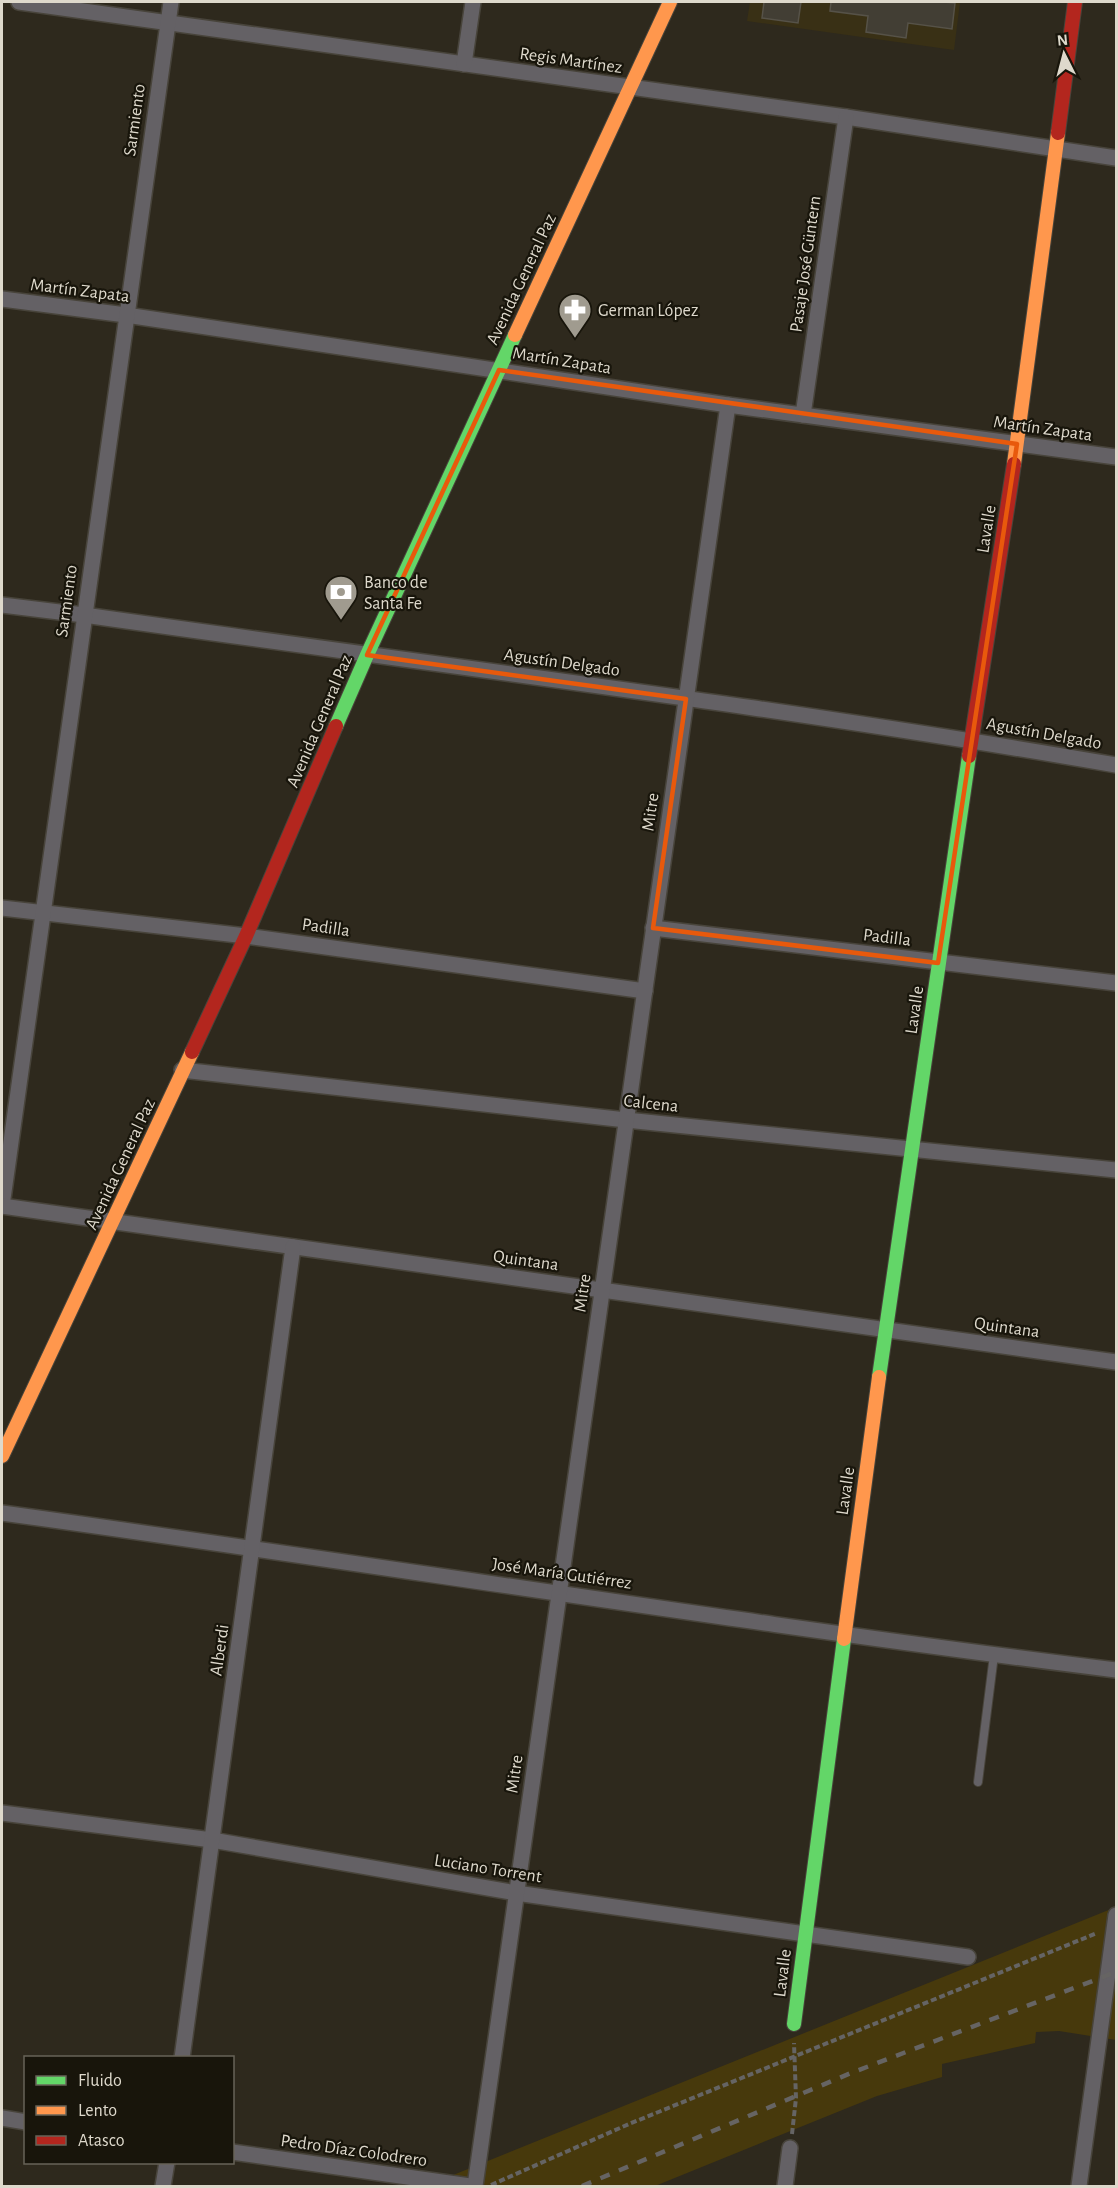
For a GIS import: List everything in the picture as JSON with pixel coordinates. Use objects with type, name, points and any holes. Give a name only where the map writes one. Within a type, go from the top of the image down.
[{"type":"street","name":"Regis Martínez","points":[[19,2],[846,117],[1116,158]]},
{"type":"street","name":"Sarmiento","points":[[2,1206],[171,2]]},
{"type":"street","points":[[464,64],[473,2]]},
{"type":"street","name":"Avenida General Paz","points":[[2,1456],[246,936],[367,655],[670,2]]},
{"type":"street","name":"Lavalle","points":[[794,2024],[886,1330],[914,1149],[938,963],[1017,444],[1075,2]]},
{"type":"street","name":"Pasaje José Güntern","points":[[803,416],[846,117]]},
{"type":"street","name":"Martín Zapata","points":[[2,299],[126,315],[803,416],[1116,457]]},
{"type":"street","name":"Mitre","points":[[475,2187],[728,405]]},
{"type":"street","name":"Agustín Delgado","points":[[2,605],[972,740],[1116,765]]},
{"type":"street","name":"Padilla","points":[[2,908],[246,936],[645,991]]},
{"type":"street","name":"Padilla","points":[[653,928],[1116,983]]},
{"type":"street","name":"Calcena","points":[[182,1070],[626,1120],[1116,1170]]},
{"type":"street","name":"Quintana","points":[[2,1206],[1116,1362]]},
{"type":"street","name":"Alberdi","points":[[182,2056],[293,1247]]},
{"type":"street","name":"José María Gutiérrez","points":[[2,1513],[253,1547],[844,1635],[1116,1671]]},
{"type":"street","name":"Luciano Torrent","points":[[2,1813],[212,1840],[516,1893],[968,1957]]},
{"type":"street","points":[[1079,2187],[1116,1920]]},
{"type":"street","points":[[2,2118],[24,2122]]},
{"type":"street","points":[[785,2187],[790,2148]]},
{"type":"street","name":"Pedro Díaz Colodrero","points":[[234,2152],[470,2187]]},
{"type":"street","points":[[163,2187],[167,2164]]},
{"type":"lane","points":[[978,1782],[994,1655]]},
{"type":"path","points":[[488,2187],[629,2124],[1116,1920]]},
{"type":"path","points":[[790,2148],[796,2098],[794,2024]]},
{"type":"highlighted area","points":[[499,370],[1017,444],[938,963],[653,928],[686,699],[367,655]]},
{"type":"shaded area","points":[[750,2],[960,2],[954,50],[747,21]]},
{"type":"shaded area","points":[[1116,1907],[1116,2040],[1059,2031],[1036,2032],[1035,2043],[942,2064],[942,2077],[877,2096],[655,2186],[426,2186]]},
{"type":"building","points":[[764,2],[801,2],[798,23],[762,18]]},
{"type":"building","points":[[831,2],[955,3],[952,29],[908,23],[906,38],[866,32],[868,16],[830,11]]},
{"type":"railway","points":[[582,2186],[851,2073],[1116,1972]]},
{"type":"traffic: fast","points":[[336,726],[515,335]]},
{"type":"traffic: fast","points":[[879,1377],[969,756]]},
{"type":"traffic: fast","points":[[794,2024],[844,1639]]},
{"type":"traffic: slow","points":[[515,335],[670,2]]},
{"type":"traffic: slow","points":[[1014,464],[1058,133]]},
{"type":"traffic: slow","points":[[2,1456],[192,1052]]},
{"type":"traffic: slow","points":[[844,1639],[879,1377]]},
{"type":"traffic: jam","points":[[1058,133],[1075,2]]},
{"type":"traffic: jam","points":[[969,756],[1014,464]]},
{"type":"traffic: jam","points":[[192,1052],[246,936],[336,726]]},
{"type":"place","name":"German López","points":[[575,339]]},
{"type":"place","name":"Banco de Santa Fe","points":[[341,621]]}]
